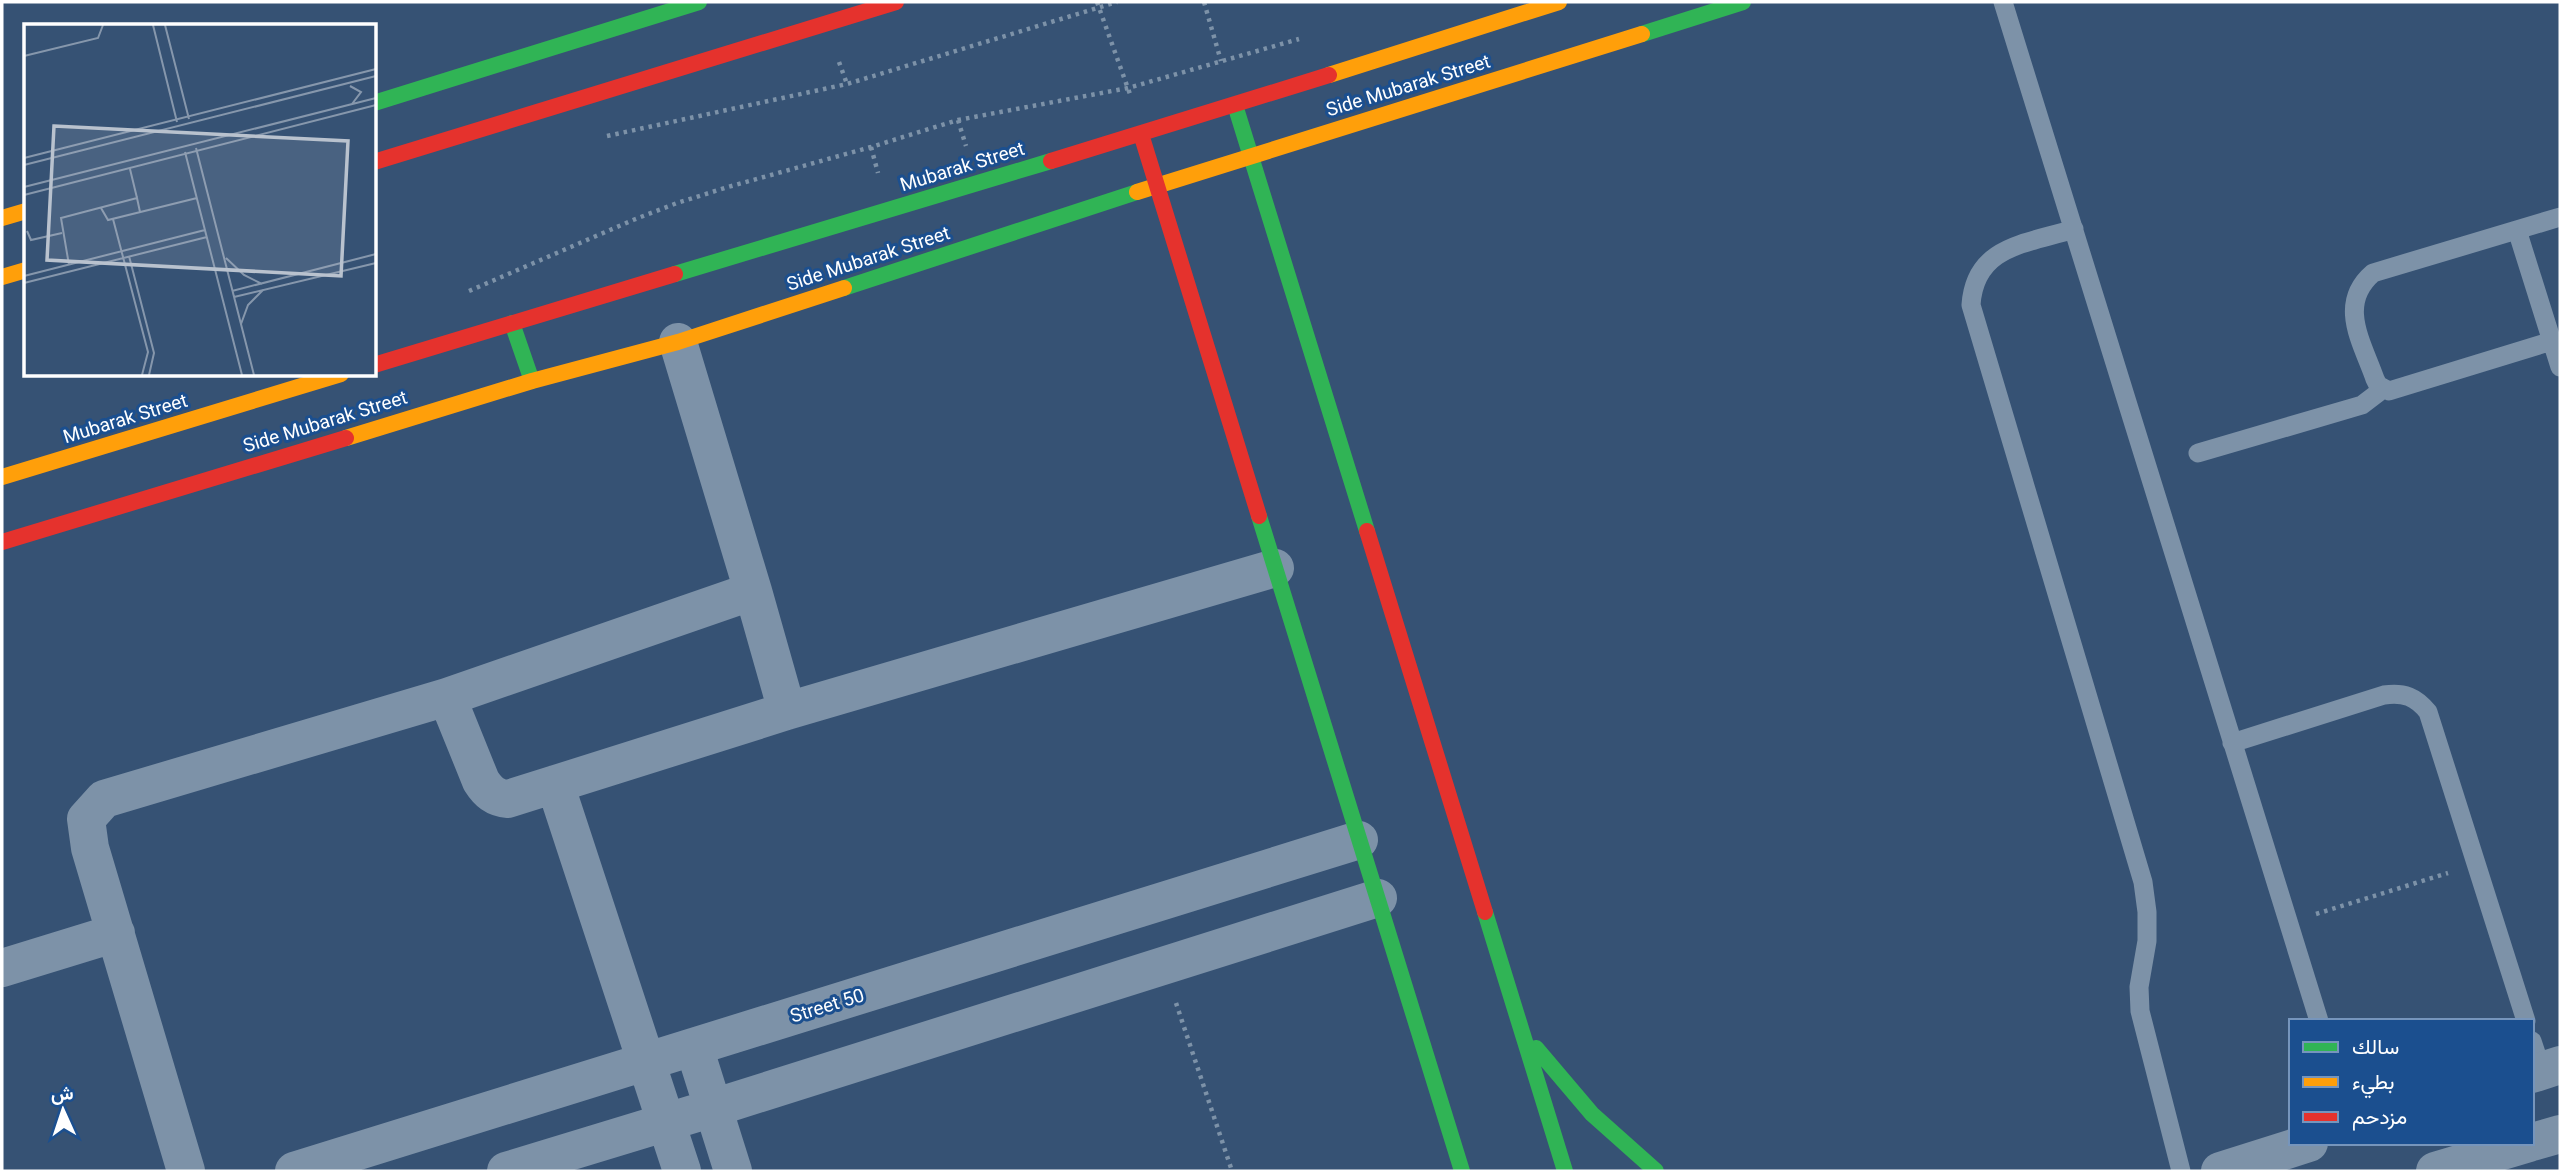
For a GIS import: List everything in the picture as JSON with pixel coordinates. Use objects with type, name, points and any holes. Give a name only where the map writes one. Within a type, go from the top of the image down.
[{"type":"main road","points":[[376,102],[699,2]]},
{"type":"main road","points":[[376,161],[896,2]]},
{"type":"main road","name":"Mubarak Street","points":[[376,364],[1141,134],[1559,2]]},
{"type":"main road","name":"Side Mubarak Street","points":[[2,542],[532,381],[678,342],[1157,185],[1743,2]]},
{"type":"main road","points":[[1235,105],[1565,1171]]},
{"type":"main road","points":[[1141,134],[1462,1171]]},
{"type":"main road","points":[[1192,193],[1215,182],[1235,185],[1270,218]]},
{"type":"main road","points":[[2,218],[24,212]]},
{"type":"main road","points":[[1171,230],[1180,212]]},
{"type":"main road","points":[[2,277],[24,271]]},
{"type":"main road","points":[[512,323],[532,381]]},
{"type":"main road","name":"Mubarak Street","points":[[2,477],[334,376]]},
{"type":"main road","points":[[1520,1026],[1553,1071],[1590,1113],[1656,1171]]},
{"type":"street","points":[[678,342],[787,711]]},
{"type":"street","points":[[447,697],[486,790],[508,799],[787,711],[1275,568]]},
{"type":"street","points":[[187,1171],[90,848],[86,819],[104,799],[447,697],[753,591]]},
{"type":"street","points":[[555,784],[682,1171]]},
{"type":"street","name":"Street 50","points":[[294,1171],[1360,840]]},
{"type":"street","points":[[506,1171],[1378,898]]},
{"type":"street","points":[[2,968],[116,933]]},
{"type":"street","points":[[694,1047],[733,1171]]},
{"type":"street","points":[[2534,1142],[2560,1134]]},
{"type":"street","points":[[2220,1171],[2303,1145]]},
{"type":"street","points":[[2451,1169],[2525,1145]]},
{"type":"lane","points":[[2003,2],[2318,1019]]},
{"type":"lane","points":[[2552,341],[2396,391],[2384,389],[2375,379],[2353,313],[2354,299],[2364,281],[2373,273],[2560,217]]},
{"type":"lane","points":[[2074,229],[1997,254],[1977,276],[1972,289],[1971,305],[2144,882],[2147,931],[2138,987],[2140,1011],[2181,1171]]},
{"type":"lane","points":[[2517,230],[2560,367]]},
{"type":"lane","points":[[2198,453],[2362,405],[2384,389]]},
{"type":"lane","points":[[2232,743],[2384,695],[2396,693],[2420,702],[2428,712],[2525,1019]]},
{"type":"path","points":[[595,139],[846,84],[1098,5],[1117,2]]},
{"type":"path","points":[[1204,2],[1235,105]]},
{"type":"path","points":[[1098,5],[1128,88],[1141,134]]},
{"type":"path","points":[[458,294],[677,203],[958,120],[1128,88],[1308,36]]},
{"type":"path","points":[[2288,923],[2476,865]]},
{"type":"path","points":[[1164,965],[1232,1171]]},
{"type":"traffic: fast","points":[[376,102],[699,2]]},
{"type":"traffic: fast","points":[[1642,34],[1743,2]]},
{"type":"traffic: fast","points":[[1235,105],[1367,531]]},
{"type":"traffic: fast","points":[[675,274],[1051,161]]},
{"type":"traffic: fast","points":[[844,288],[1137,192]]},
{"type":"traffic: fast","points":[[512,323],[532,381]]},
{"type":"traffic: fast","points":[[1259,516],[1462,1171]]},
{"type":"traffic: fast","points":[[1485,912],[1565,1171]]},
{"type":"traffic: fast","points":[[1536,1048],[1592,1114],[1656,1171]]},
{"type":"traffic: slow","points":[[1329,75],[1559,2]]},
{"type":"traffic: slow","points":[[1137,192],[1642,34]]},
{"type":"traffic: slow","points":[[2,218],[24,212]]},
{"type":"traffic: slow","points":[[2,277],[24,271]]},
{"type":"traffic: slow","points":[[346,438],[532,381],[678,342],[844,288]]},
{"type":"traffic: slow","points":[[2,477],[334,376]]},
{"type":"traffic: jam","points":[[376,161],[896,2]]},
{"type":"traffic: jam","points":[[1051,161],[1329,75]]},
{"type":"traffic: jam","points":[[1141,134],[1259,516]]},
{"type":"traffic: jam","points":[[376,364],[675,274]]},
{"type":"traffic: jam","points":[[2,542],[346,438]]},
{"type":"traffic: jam","points":[[1367,531],[1485,912]]}]
